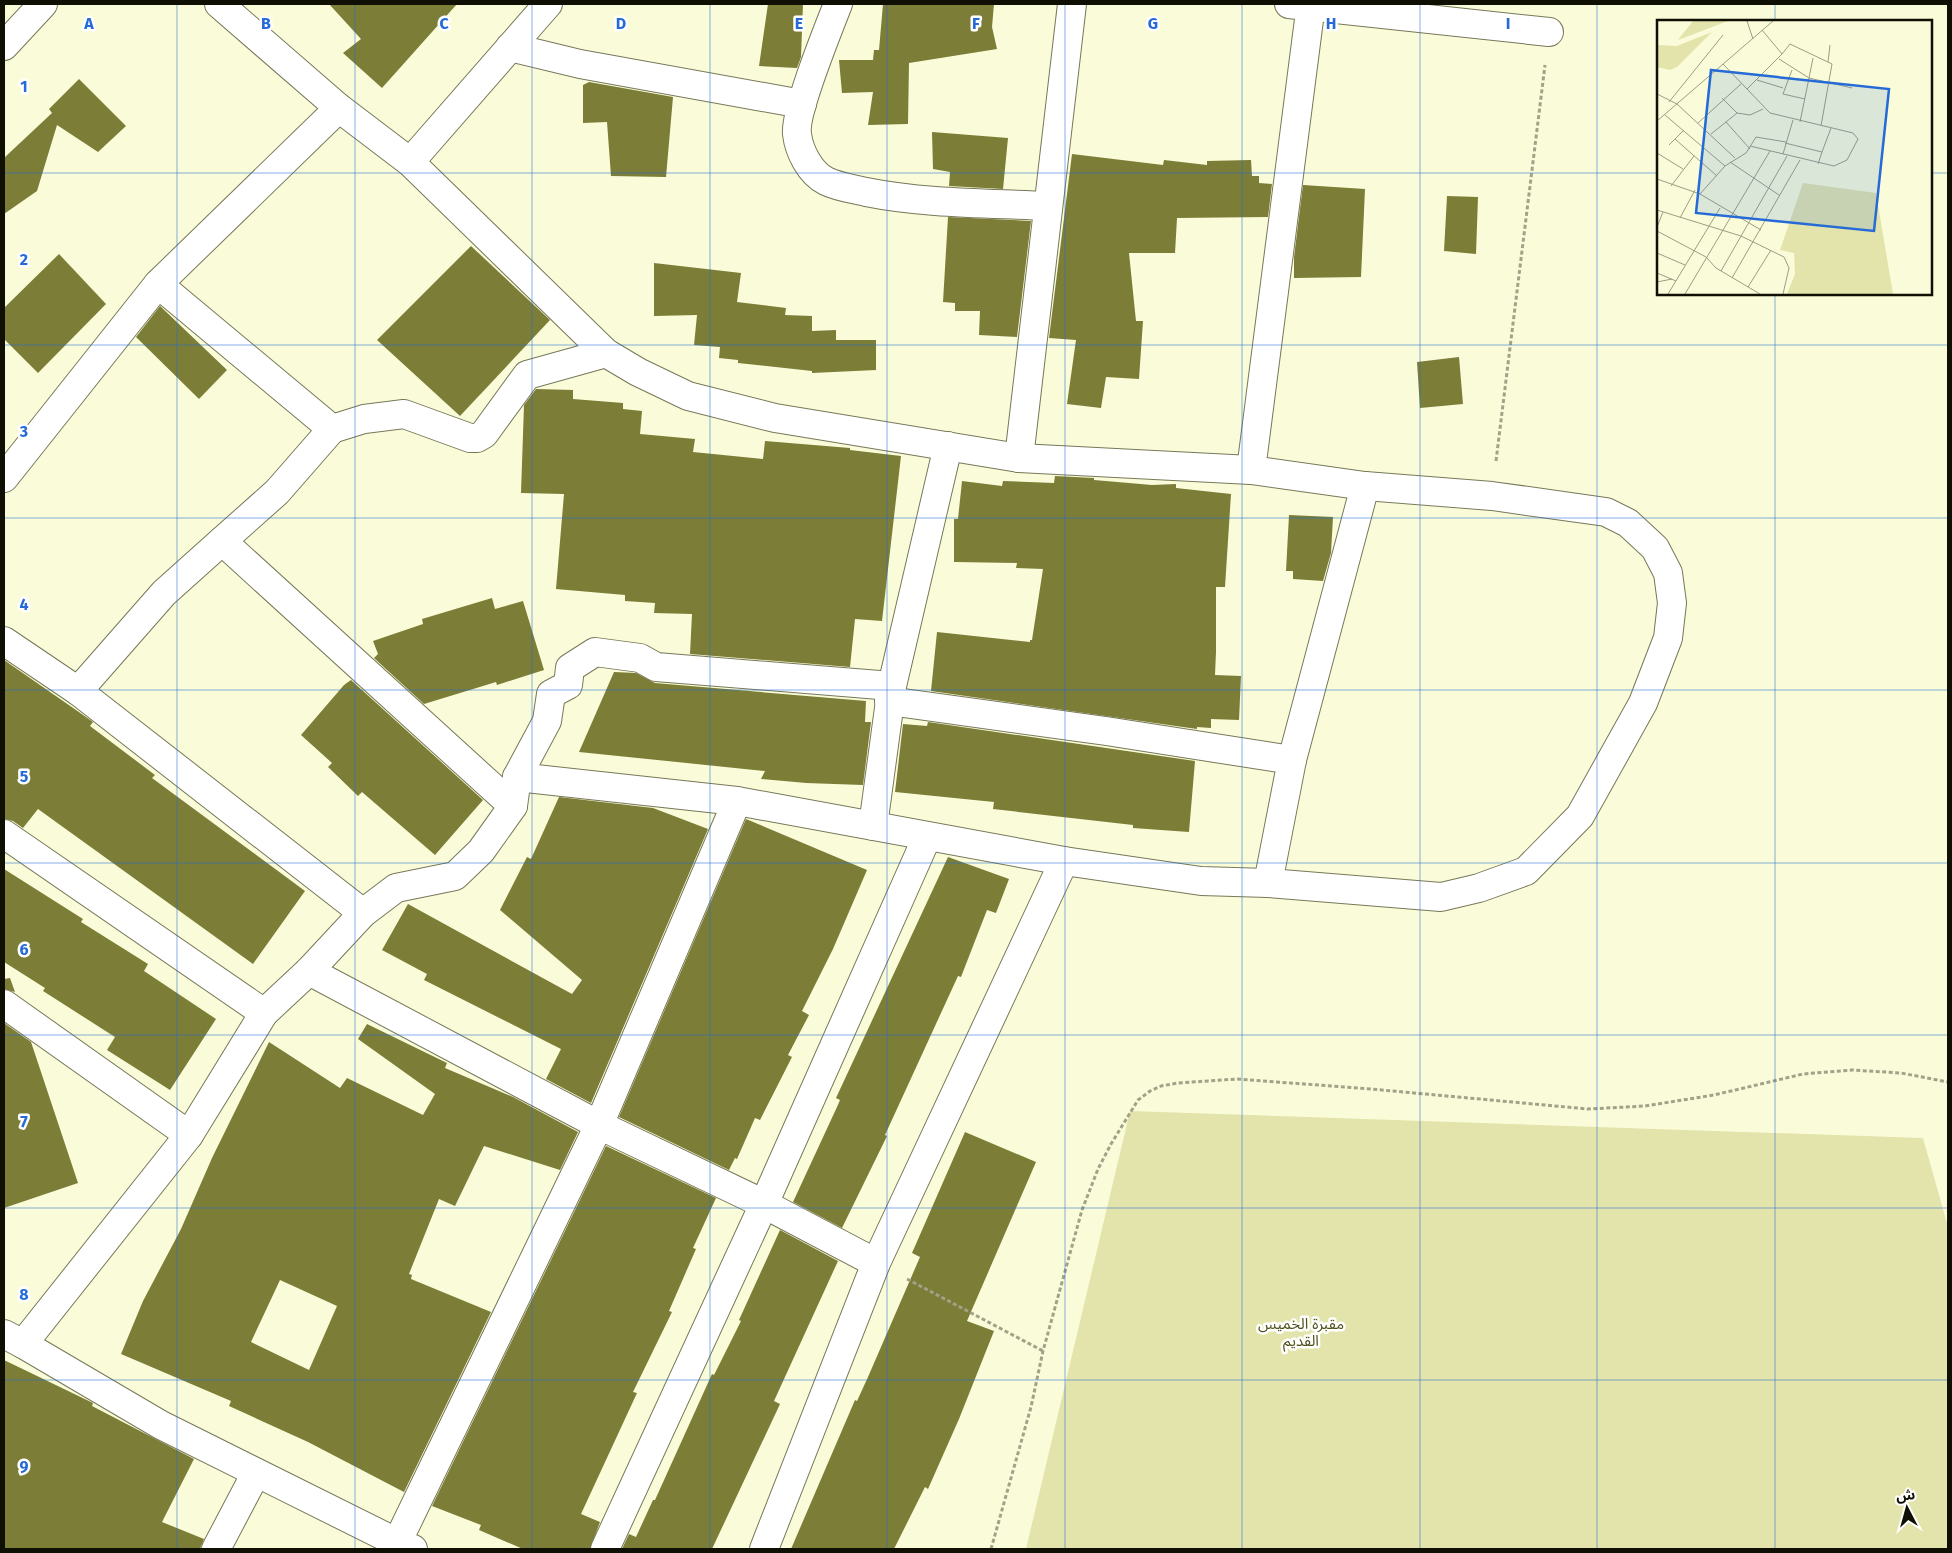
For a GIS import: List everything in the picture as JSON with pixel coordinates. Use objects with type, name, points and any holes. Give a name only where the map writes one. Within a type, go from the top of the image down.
[{"type":"street","points":[[4,46],[43,4]]},
{"type":"street","points":[[219,4],[339,108],[410,162],[606,352],[638,372],[688,396],[775,418],[1019,458],[1251,470],[1365,486],[1492,496],[1606,512],[1628,523],[1655,548],[1668,573],[1672,603],[1668,638],[1643,703],[1580,816],[1526,871],[1480,888],[1441,897],[1268,883],[1201,881],[1064,861],[927,837],[737,800],[516,776]]},
{"type":"street","points":[[410,162],[548,4]]},
{"type":"street","points":[[838,4],[802,104],[796,132],[800,147],[811,169],[825,181],[856,190],[896,198],[1048,206]]},
{"type":"street","points":[[1019,458],[1072,4]]},
{"type":"street","points":[[1251,470],[1304,5],[1549,32]]},
{"type":"street","points":[[510,46],[580,64],[802,104]]},
{"type":"street","points":[[4,478],[158,284],[339,108]]},
{"type":"street","points":[[158,284],[332,429]]},
{"type":"street","points":[[78,692],[164,593],[277,492],[332,429],[364,419],[404,414],[470,438],[477,438],[484,434],[527,376],[606,352]]},
{"type":"street","points":[[874,826],[890,694],[948,446]]},
{"type":"street","points":[[1268,883],[1292,760],[1365,486]]},
{"type":"street","points":[[222,541],[513,806]]},
{"type":"street","points":[[4,641],[78,692],[363,913]]},
{"type":"street","points":[[737,800],[599,1125],[402,1547],[161,1425],[13,1339],[189,1135],[264,1013],[309,971],[363,913],[396,888],[455,876],[481,852],[513,806],[516,776],[547,722],[551,694],[568,685],[570,668],[595,652],[640,658],[656,667],[890,694],[1292,760]]},
{"type":"street","points":[[4,834],[264,1013]]},
{"type":"street","points":[[605,1549],[764,1204],[927,837]]},
{"type":"street","points":[[764,1549],[876,1263],[1064,861]]},
{"type":"street","points":[[309,971],[599,1125],[764,1204],[876,1263]]},
{"type":"street","points":[[4,1004],[189,1135]]},
{"type":"street","points":[[216,1549],[256,1473]]},
{"type":"path","points":[[1492,496],[1549,32]]},
{"type":"path","points":[[991,1549],[1082,1210],[1098,1169],[1138,1100],[1162,1086],[1206,1080],[1245,1080],[1588,1109],[1645,1106],[1714,1095],[1803,1074],[1852,1070],[1901,1073],[1948,1082]]},
{"type":"path","points":[[876,1263],[1044,1351]]},
{"type":"green space","name":"مقبرة الخميس القديم","points":[[1130,1111],[1923,1138],[1948,1227],[1948,1549],[1026,1549]]},
{"type":"building","points":[[329,4],[457,4],[382,88],[343,53],[361,39]]},
{"type":"building","points":[[768,4],[803,4],[801,57],[797,68],[759,66]]},
{"type":"building","points":[[883,4],[994,4],[992,27],[997,49],[909,63],[908,124],[868,125],[873,92],[842,93],[839,60],[873,60],[874,50],[879,50]]},
{"type":"building","points":[[79,79],[126,126],[98,152],[57,125],[37,191],[4,214],[4,158],[52,113],[49,109]]},
{"type":"building","points":[[589,82],[673,97],[666,177],[611,176],[607,122],[583,123],[583,85]]},
{"type":"building","points":[[932,132],[1008,138],[1003,189],[949,186],[950,172],[933,169]]},
{"type":"building","points":[[1072,154],[1163,165],[1164,160],[1207,165],[1207,161],[1251,160],[1252,176],[1259,176],[1259,183],[1272,184],[1268,217],[1177,218],[1175,253],[1129,253],[1136,321],[1143,321],[1139,379],[1106,377],[1101,408],[1067,404],[1076,340],[1049,338]]},
{"type":"building","points":[[1303,185],[1365,189],[1361,277],[1294,278],[1294,257]]},
{"type":"building","points":[[1447,196],[1478,197],[1476,254],[1444,251]]},
{"type":"building","points":[[948,217],[1031,221],[1017,337],[979,335],[980,311],[955,311],[955,303],[943,302]]},
{"type":"building","points":[[471,246],[550,320],[460,416],[377,340]]},
{"type":"building","points":[[59,254],[106,304],[38,373],[4,339],[4,308]]},
{"type":"building","points":[[654,263],[741,273],[737,302],[786,308],[785,315],[812,316],[812,331],[836,330],[836,340],[876,340],[876,370],[812,373],[812,371],[738,363],[738,360],[719,358],[720,347],[694,345],[697,315],[654,316]]},
{"type":"building","points":[[160,306],[227,370],[199,399],[136,337]]},
{"type":"building","points":[[1459,357],[1463,404],[1420,408],[1417,362]]},
{"type":"building","points":[[536,389],[573,390],[573,399],[623,403],[623,409],[642,411],[640,434],[695,439],[693,452],[763,459],[765,441],[850,448],[850,450],[901,456],[882,621],[855,619],[850,667],[690,654],[692,614],[654,613],[655,603],[625,601],[625,595],[556,589],[564,494],[521,493],[524,405]]},
{"type":"building","points":[[1055,476],[1094,478],[1094,480],[1152,485],[1176,484],[1176,488],[1231,494],[1225,587],[1216,587],[1215,675],[1241,676],[1239,720],[1211,719],[1211,728],[1197,727],[1197,729],[931,691],[937,632],[1030,642],[1032,640],[1043,569],[1016,568],[1017,563],[954,562],[954,519],[958,519],[962,481],[1002,486],[1003,481],[1054,483]]},
{"type":"building","points":[[1289,515],[1333,517],[1331,553],[1323,581],[1293,579],[1293,571],[1286,571]]},
{"type":"building","points":[[492,598],[495,609],[523,601],[544,670],[497,685],[496,682],[424,704],[374,658],[378,654],[373,641],[423,624],[422,619]]},
{"type":"building","points":[[4,660],[93,722],[90,726],[155,775],[152,778],[305,891],[253,964],[38,809],[23,828],[13,821],[4,819]]},
{"type":"building","points":[[614,672],[636,673],[655,683],[866,701],[865,722],[871,722],[863,785],[761,779],[765,771],[579,752]]},
{"type":"building","points":[[351,680],[483,800],[435,855],[362,792],[358,796],[328,767],[332,763],[301,735],[344,685]]},
{"type":"building","points":[[928,722],[1195,761],[1189,832],[1133,828],[1133,825],[993,809],[994,802],[895,792],[903,724],[927,726]]},
{"type":"building","points":[[559,797],[653,808],[708,829],[591,1103],[546,1079],[561,1049],[424,980],[427,974],[382,950],[408,904],[572,994],[582,980],[500,910],[527,857],[531,859]]},
{"type":"building","points":[[746,819],[867,870],[833,949],[802,1011],[809,1015],[788,1055],[792,1057],[760,1120],[755,1118],[737,1159],[735,1158],[729,1170],[619,1117]]},
{"type":"building","points":[[948,857],[1009,879],[996,913],[987,910],[961,977],[958,976],[885,1135],[887,1136],[842,1228],[793,1202],[840,1100],[836,1098]]},
{"type":"building","points":[[4,869],[83,919],[81,922],[148,964],[144,971],[216,1019],[170,1090],[107,1050],[115,1037],[43,991],[45,988],[4,962]]},
{"type":"building","points":[[10,978],[15,992],[4,989],[4,979]]},
{"type":"building","points":[[4,1023],[31,1042],[78,1183],[4,1208]]},
{"type":"building","points":[[367,1024],[447,1063],[445,1068],[513,1097],[578,1132],[560,1170],[484,1146],[455,1206],[439,1199],[409,1274],[412,1275],[411,1279],[491,1312],[404,1492],[308,1442],[229,1406],[231,1401],[121,1354],[143,1301],[181,1229],[212,1158],[269,1042],[340,1088],[347,1078],[423,1115],[435,1094],[358,1039]],"holes":[[[280,1280],[337,1306],[309,1370],[251,1342]]]},
{"type":"building","points":[[965,1132],[1036,1162],[967,1321],[994,1331],[959,1419],[928,1489],[925,1487],[894,1549],[791,1549],[855,1400],[857,1401],[868,1377],[920,1257],[912,1253]]},
{"type":"building","points":[[606,1146],[716,1198],[693,1248],[696,1249],[669,1311],[672,1312],[633,1392],[637,1393],[581,1514],[600,1522],[590,1549],[523,1549],[479,1530],[481,1525],[432,1506]]},
{"type":"building","points":[[780,1230],[838,1261],[774,1401],[780,1404],[712,1549],[622,1549],[629,1534],[636,1537],[653,1500],[655,1500],[712,1374],[714,1375],[741,1321],[739,1320]]},
{"type":"building","points":[[4,1360],[93,1403],[92,1406],[194,1459],[162,1522],[204,1539],[200,1549],[4,1549]]}]
